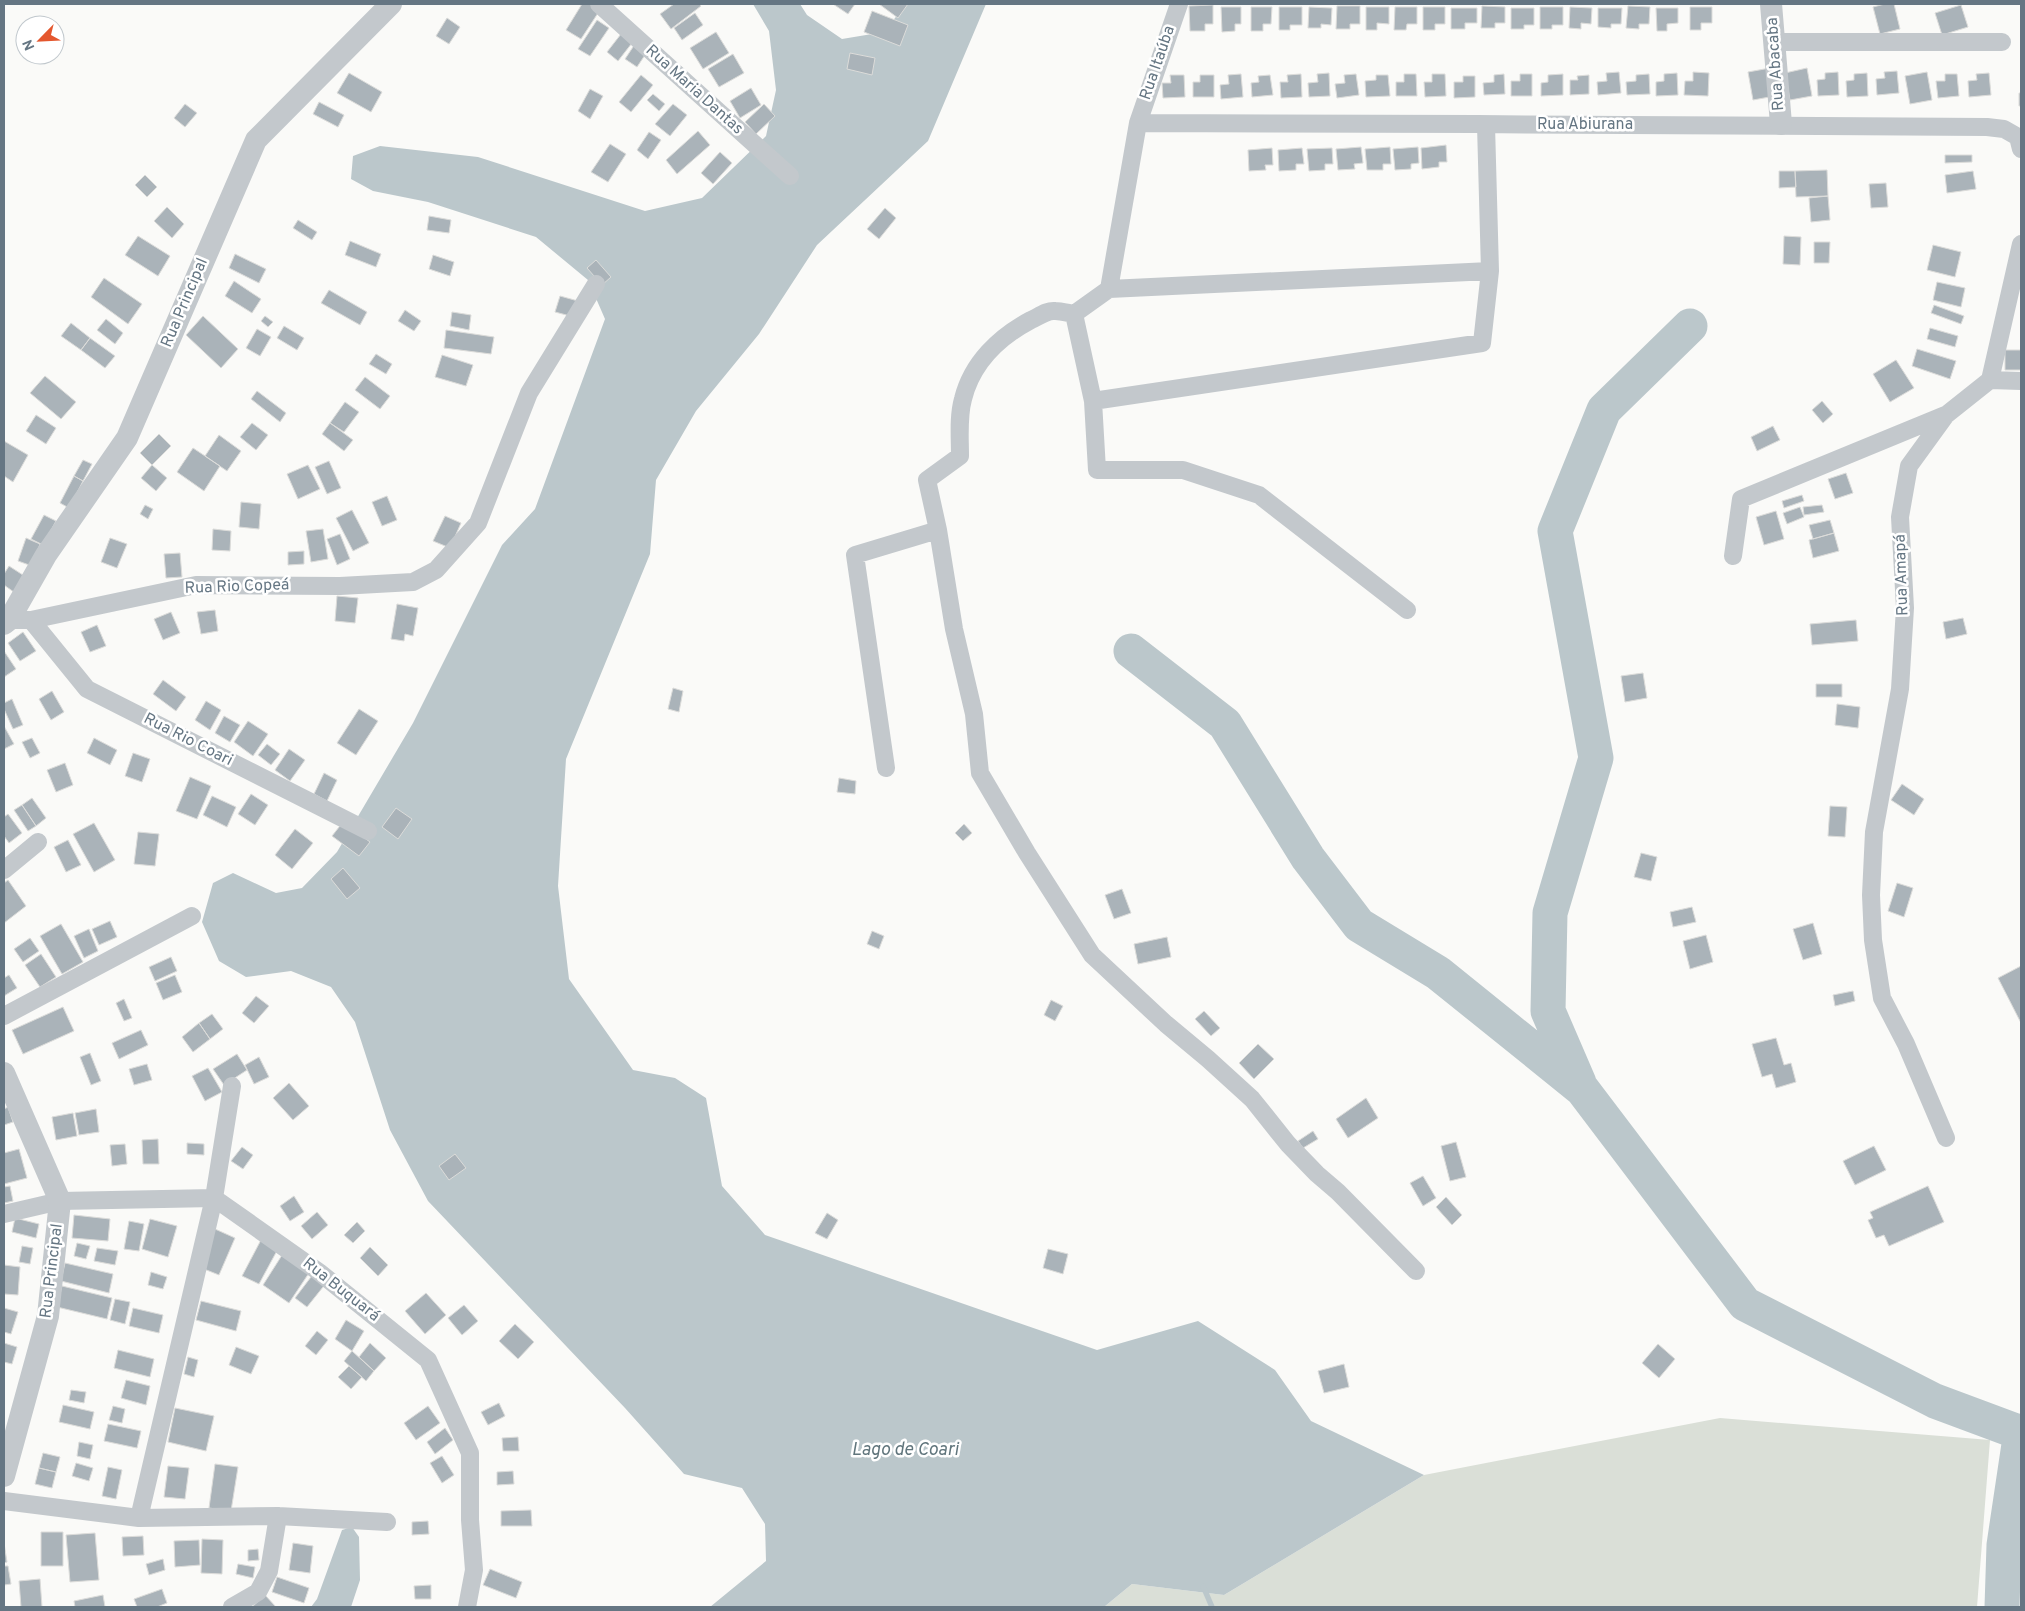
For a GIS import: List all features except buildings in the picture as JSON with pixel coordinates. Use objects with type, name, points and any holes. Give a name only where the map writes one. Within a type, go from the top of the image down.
[{"type":"street","name":"Rua Principal","points":[[6,622],[46,555],[127,438],[256,140],[391,4]]},
{"type":"street","name":"Rua Maria Dantas","points":[[599,4],[790,176]]},
{"type":"street","name":"Rua Itaúba","points":[[1109,289],[1138,123],[1179,4]]},
{"type":"street","name":"Rua Abacaba","points":[[1771,4],[1781,124]]},
{"type":"street","points":[[1774,42],[2002,42]]},
{"type":"street","name":"Rua Abiurana","points":[[1138,123],[1781,124],[1987,127],[2004,129],[2018,137],[2021,149]]},
{"type":"street","points":[[1093,401],[1482,343],[1490,271],[1486,125]]},
{"type":"street","points":[[2021,244],[1990,380],[2021,381]]},
{"type":"street","points":[[1416,1271],[1288,1144],[1252,1099],[1092,955],[1028,854],[980,773],[974,714],[954,629],[938,530],[927,480],[960,456],[962,400],[969,381],[986,352],[1015,329],[1042,314],[1054,310],[1074,314],[1109,289],[1490,271]]},
{"type":"street","name":"Rua Rio Copeá","points":[[6,622],[31,620],[196,585],[340,586],[413,582],[436,570],[478,523],[529,393],[596,284]]},
{"type":"street","points":[[1074,314],[1093,401],[1097,470],[1183,470],[1259,494],[1407,610]]},
{"type":"street","name":"Rua Amapá","points":[[1946,1138],[1906,1044],[1882,998],[1873,940],[1871,895],[1874,832],[1900,689],[1904,608],[1900,517],[1909,466],[1946,415],[1990,380]]},
{"type":"street","points":[[1733,556],[1741,499],[1946,415]]},
{"type":"street","points":[[886,768],[855,554],[938,530]]},
{"type":"street","name":"Rua Rio Coari","points":[[31,620],[87,689],[368,831]]},
{"type":"street","points":[[4,870],[38,842]]},
{"type":"street","points":[[4,1016],[192,916]]},
{"type":"street","name":"Rua Principal","points":[[4,1073],[60,1200],[48,1316],[4,1476]]},
{"type":"street","points":[[139,1518],[214,1198],[232,1086]]},
{"type":"street","points":[[4,1214],[60,1200],[214,1198]]},
{"type":"street","name":"Rua Buquará","points":[[214,1198],[319,1272],[428,1360],[470,1453],[470,1520],[474,1570],[467,1607]]},
{"type":"street","points":[[4,1501],[139,1518],[278,1516],[387,1522]]},
{"type":"street","points":[[232,1607],[258,1592],[269,1571],[278,1516]]},
{"type":"shaded area","points":[[1720,1418],[1990,1440],[1977,1607],[1104,1607],[1132,1584],[1224,1595],[1424,1475]]},
{"type":"water","name":"Lago de Coari","points":[[753,4],[800,4],[807,15],[842,39],[884,32],[906,4],[986,4],[928,141],[817,245],[759,334],[696,411],[656,480],[650,554],[566,759],[558,886],[569,979],[633,1070],[675,1078],[706,1098],[722,1186],[765,1235],[1097,1350],[1198,1321],[1275,1370],[1311,1421],[1424,1475],[1224,1595],[1132,1584],[1104,1607],[710,1607],[766,1561],[765,1524],[742,1488],[684,1474],[625,1408],[428,1201],[390,1130],[355,1022],[331,987],[291,971],[246,977],[219,961],[202,922],[213,883],[233,873],[276,893],[302,888],[337,852],[413,723],[502,545],[535,509],[605,319],[588,280],[536,237],[428,202],[373,191],[351,179],[353,156],[380,146],[478,157],[645,211],[702,198],[766,136],[776,90],[769,31]]},
{"type":"water","points":[[352,1527],[359,1537],[360,1580],[351,1607],[311,1607],[317,1599],[342,1530]]},
{"type":"waterway","points":[[1579,1083],[1548,1011],[1550,913],[1596,758],[1555,531],[1604,410],[1690,326]]},
{"type":"waterway","points":[[1131,651],[1225,724],[1308,858],[1359,925],[1438,973],[1582,1089],[1745,1304],[1935,1401],[2021,1433]]},
{"type":"waterway","points":[[2002,1607],[2004,1545],[2021,1431]]},
{"type":"waterway","points":[[1203,1586],[1212,1607]]}]
